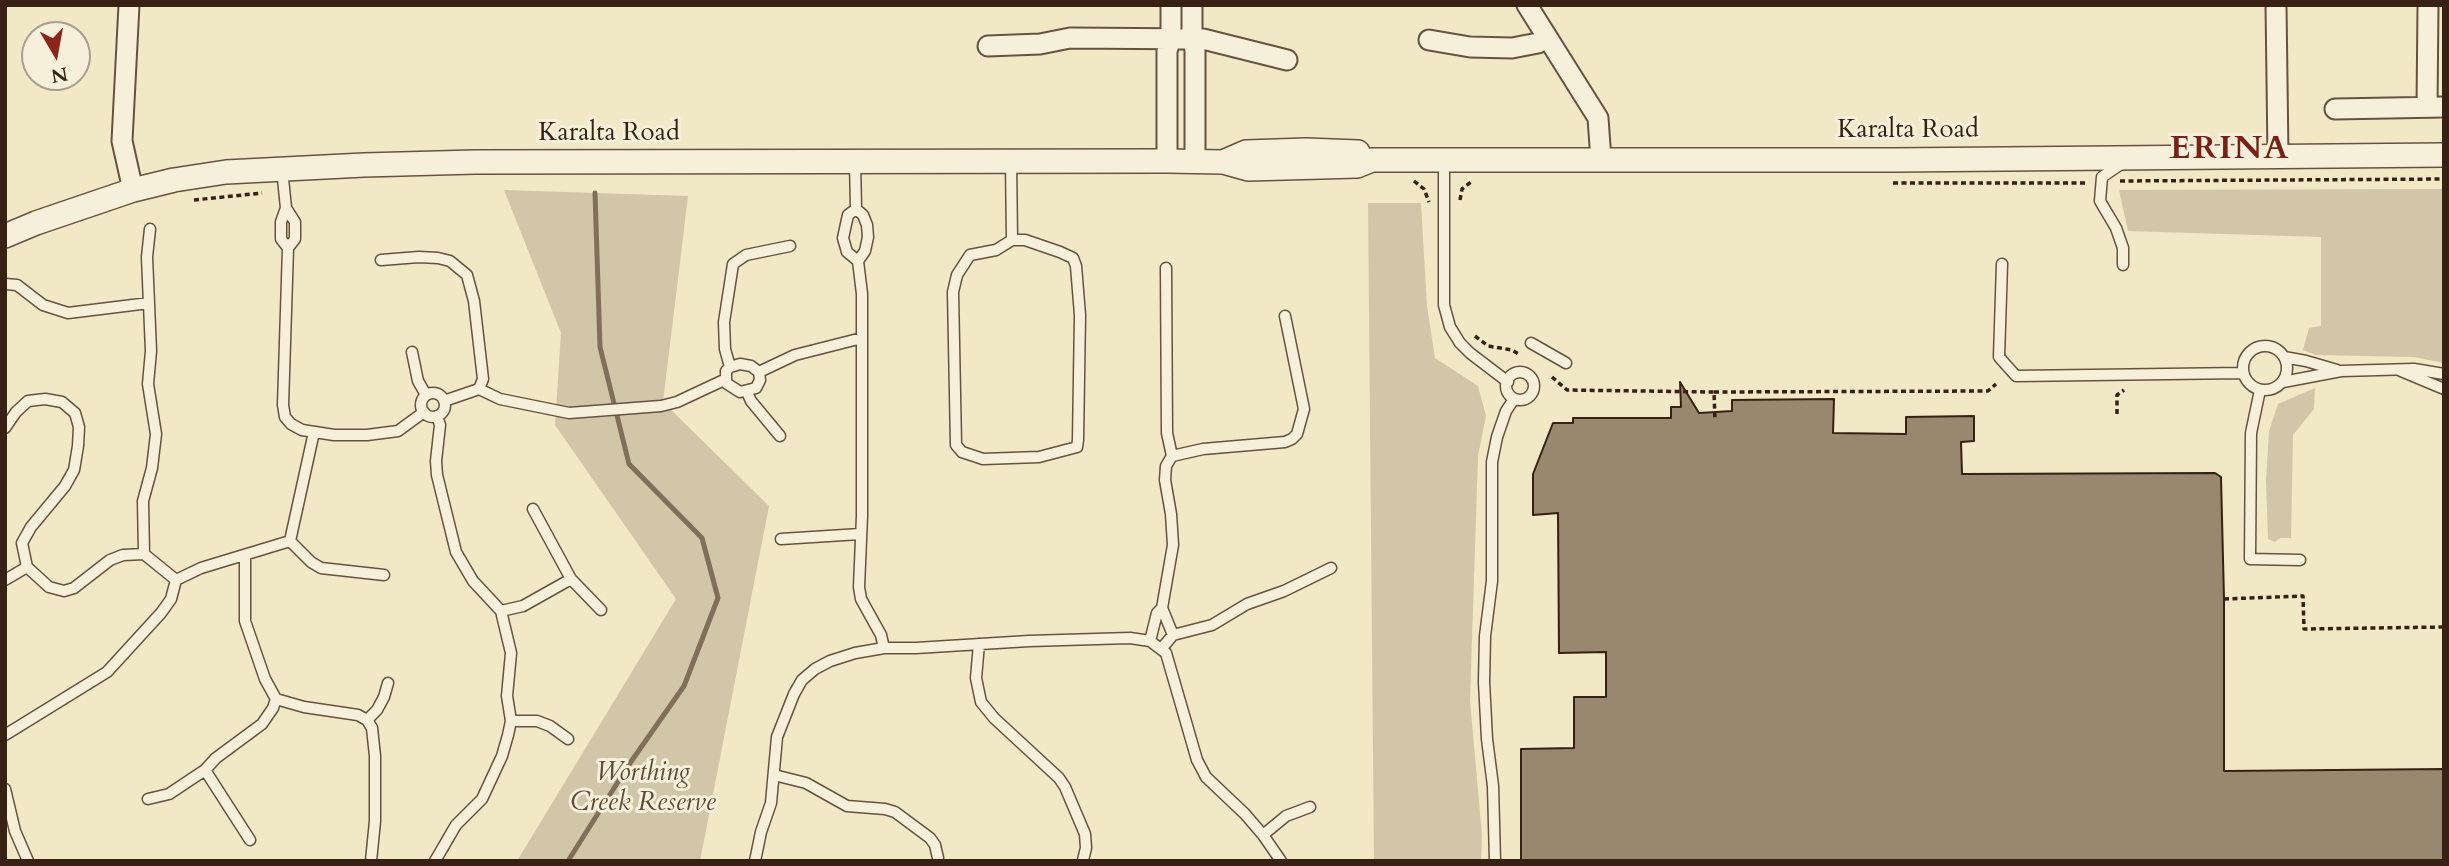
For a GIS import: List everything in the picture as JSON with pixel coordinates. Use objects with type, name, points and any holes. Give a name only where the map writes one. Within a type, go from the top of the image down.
[{"type":"street","points":[[129,5],[122,141],[133,190]]},
{"type":"street","points":[[1167,161],[1167,51],[1171,38],[1171,5]]},
{"type":"street","points":[[1192,5],[1192,38],[1195,50],[1195,161]]},
{"type":"street","points":[[1527,5],[1598,118],[1601,160]]},
{"type":"street","points":[[2276,5],[2278,156]]},
{"type":"street","points":[[2334,109],[2435,107],[2428,5]]},
{"type":"street","points":[[988,46],[1040,44],[1070,38],[1203,38],[1287,60]]},
{"type":"street","points":[[1429,40],[1470,47],[1512,48],[1538,43],[1546,38]]},
{"type":"street","name":"Karalta Road","points":[[5,236],[133,190],[226,172],[283,180],[475,162],[1195,161],[1223,162],[1248,169],[1357,166],[1372,160],[2444,155]]},
{"type":"lane","points":[[2123,265],[2123,247],[2100,201],[2102,177],[2130,158]]},
{"type":"lane","points":[[855,161],[856,209],[863,215],[868,237],[865,251],[858,261]]},
{"type":"lane","points":[[1011,161],[1012,240]]},
{"type":"lane","points":[[1444,161],[1444,305],[1450,327],[1460,343],[1484,366],[1508,382]]},
{"type":"lane","points":[[283,180],[286,208],[281,222],[281,239],[288,248],[283,405],[285,416],[291,424],[302,430],[345,435],[389,433],[406,426],[424,412]]},
{"type":"lane","points":[[856,209],[848,215],[843,238],[847,252],[858,261],[861,278],[858,561],[861,599],[881,635],[884,648]]},
{"type":"lane","points":[[144,554],[143,501],[152,468],[156,434],[148,384],[151,351],[147,257],[150,229]]},
{"type":"lane","points":[[1012,240],[1025,240],[1060,252],[1073,258],[1076,266],[1080,315],[1078,440],[1077,447],[1039,457],[984,459],[962,452],[956,445],[953,292],[957,275],[970,255],[996,250],[1012,240]]},
{"type":"lane","points":[[730,367],[725,349],[724,322],[733,264],[746,255],[790,246]]},
{"type":"lane","points":[[381,260],[438,258],[450,261],[467,275],[483,365],[484,379],[479,389]]},
{"type":"lane","points":[[2002,264],[1999,357],[2016,376],[2243,373]]},
{"type":"lane","points":[[1150,641],[1157,612],[1162,608],[1173,545],[1165,480],[1166,466],[1172,456],[1167,433],[1166,268]]},
{"type":"lane","points":[[5,284],[17,285],[43,305],[68,313],[138,302],[149,303]]},
{"type":"lane","points":[[1172,456],[1203,449],[1285,442],[1297,434],[1304,409],[1285,316]]},
{"type":"lane","points":[[759,372],[795,355],[862,338]]},
{"type":"lane","points":[[1531,343],[1566,363]]},
{"type":"lane","points":[[2341,371],[2284,357],[2272,347],[2254,349],[2245,359],[2243,373],[2249,384],[2260,390],[2275,388],[2283,382],[2341,371],[2414,369],[2444,374]]},
{"type":"lane","points":[[412,352],[418,381],[426,396]]},
{"type":"lane","points":[[2283,382],[2287,372],[2284,357]]},
{"type":"lane","points":[[724,380],[730,367],[745,364],[759,372]]},
{"type":"lane","points":[[2397,369],[2444,389]]},
{"type":"lane","points":[[724,380],[734,390],[747,391],[758,386],[759,372]]},
{"type":"lane","points":[[1521,372],[1529,375],[1533,382],[1531,395],[1523,400],[1514,399],[1506,390],[1512,374],[1521,372]]},
{"type":"lane","points":[[444,401],[479,389],[500,399],[551,407],[569,413],[661,406],[677,402],[724,380]]},
{"type":"lane","points":[[2260,390],[2251,433],[2250,559],[2300,561]]},
{"type":"lane","points":[[747,391],[751,401],[780,436]]},
{"type":"lane","points":[[435,393],[444,401],[444,410],[438,416],[431,417],[424,412],[421,403],[426,396],[435,393]]},
{"type":"lane","points":[[5,428],[16,412],[29,401],[45,399],[62,402],[75,413],[79,427],[74,470],[65,486],[36,519],[22,543],[27,567],[49,587],[64,592],[74,588],[110,560],[123,555],[144,554],[176,580]]},
{"type":"lane","points":[[1495,861],[1493,786],[1483,682],[1492,581],[1492,462],[1494,446],[1503,420],[1514,399]]},
{"type":"lane","points":[[435,861],[456,825],[482,799],[502,756],[511,722],[507,696],[511,653],[501,611],[473,580],[456,552],[437,475],[440,425],[438,416]]},
{"type":"lane","points":[[290,541],[314,432]]},
{"type":"lane","points":[[533,509],[571,579],[601,610]]},
{"type":"lane","points":[[781,539],[860,534]]},
{"type":"lane","points":[[5,735],[107,672],[161,613],[171,599],[176,580],[201,568],[290,541]]},
{"type":"lane","points":[[290,541],[321,568],[384,575]]},
{"type":"lane","points":[[245,555],[245,621],[265,679],[276,699],[304,707],[346,712],[367,720],[372,727],[375,821],[371,861]]},
{"type":"lane","points":[[5,580],[27,567]]},
{"type":"lane","points":[[1161,648],[1174,635],[1212,625],[1247,604],[1284,591],[1331,568]]},
{"type":"lane","points":[[501,611],[523,606],[571,579]]},
{"type":"lane","points":[[1162,608],[1174,635]]},
{"type":"lane","points":[[755,861],[771,803],[777,737],[794,694],[803,680],[815,669],[855,653],[884,648],[1130,638],[1150,641],[1166,653],[1197,760],[1206,777],[1264,835],[1281,861]]},
{"type":"lane","points":[[979,644],[976,678],[981,702],[1065,787],[1085,834],[1083,860]]},
{"type":"lane","points":[[367,720],[377,710],[388,683]]},
{"type":"lane","points":[[148,799],[169,793],[205,771],[216,758],[262,724],[276,699]]},
{"type":"lane","points":[[511,722],[537,721],[550,726],[568,739]]},
{"type":"lane","points":[[205,771],[250,840]]},
{"type":"lane","points":[[774,775],[793,778],[847,806],[895,812],[930,838],[939,860]]},
{"type":"lane","points":[[5,789],[15,831],[29,861]]},
{"type":"lane","points":[[1264,835],[1286,816],[1310,807]]},
{"type":"path","points":[[2113,183],[2444,179]]},
{"type":"path","points":[[184,201],[283,180]]},
{"type":"path","points":[[1412,181],[1424,188],[1429,199],[1430,213]]},
{"type":"path","points":[[1475,335],[1488,346],[1512,350],[1520,355]]},
{"type":"path","points":[[1552,377],[1567,390],[1989,391],[1996,384]]},
{"type":"path","points":[[2117,414],[2117,395],[2119,391],[2130,390],[2130,387]]},
{"type":"path","points":[[1714,392],[1715,421]]},
{"type":"path","points":[[2224,598],[2303,596],[2304,629],[2444,627]]},
{"type":"green space","points":[[2444,189],[2444,363],[2414,357],[2316,355],[2303,350],[2309,328],[2321,326],[2321,237],[2128,231],[2119,190]]},
{"type":"green space","name":"Worthing Creek Reserve","points":[[504,190],[688,196],[663,402],[769,506],[700,861],[517,861],[676,599],[555,425],[561,333]]},
{"type":"green space","points":[[1368,203],[1421,203],[1427,306],[1435,358],[1478,386],[1486,416],[1478,456],[1470,701],[1482,835],[1481,861],[1374,861]]},
{"type":"green space","points":[[2315,388],[2314,409],[2293,435],[2291,538],[2280,538],[2275,542],[2268,539],[2266,481],[2269,431],[2278,404]]},
{"type":"building","points":[[1680,382],[1699,413],[1732,411],[1732,400],[1834,399],[1833,433],[1906,434],[1906,417],[1974,416],[1974,441],[1961,442],[1962,474],[2215,473],[2221,477],[2224,771],[2444,769],[2444,861],[1521,861],[1521,749],[1574,748],[1574,697],[1606,697],[1606,652],[1559,653],[1558,513],[1533,515],[1533,474],[1553,423],[1573,423],[1573,418],[1671,418],[1671,407],[1681,407]]},
{"type":"waterway","points":[[568,861],[628,766],[684,686],[718,598],[702,538],[629,464],[600,347],[595,193]]},
{"type":"district","name":"ERINA","points":[[2230,150]]}]
